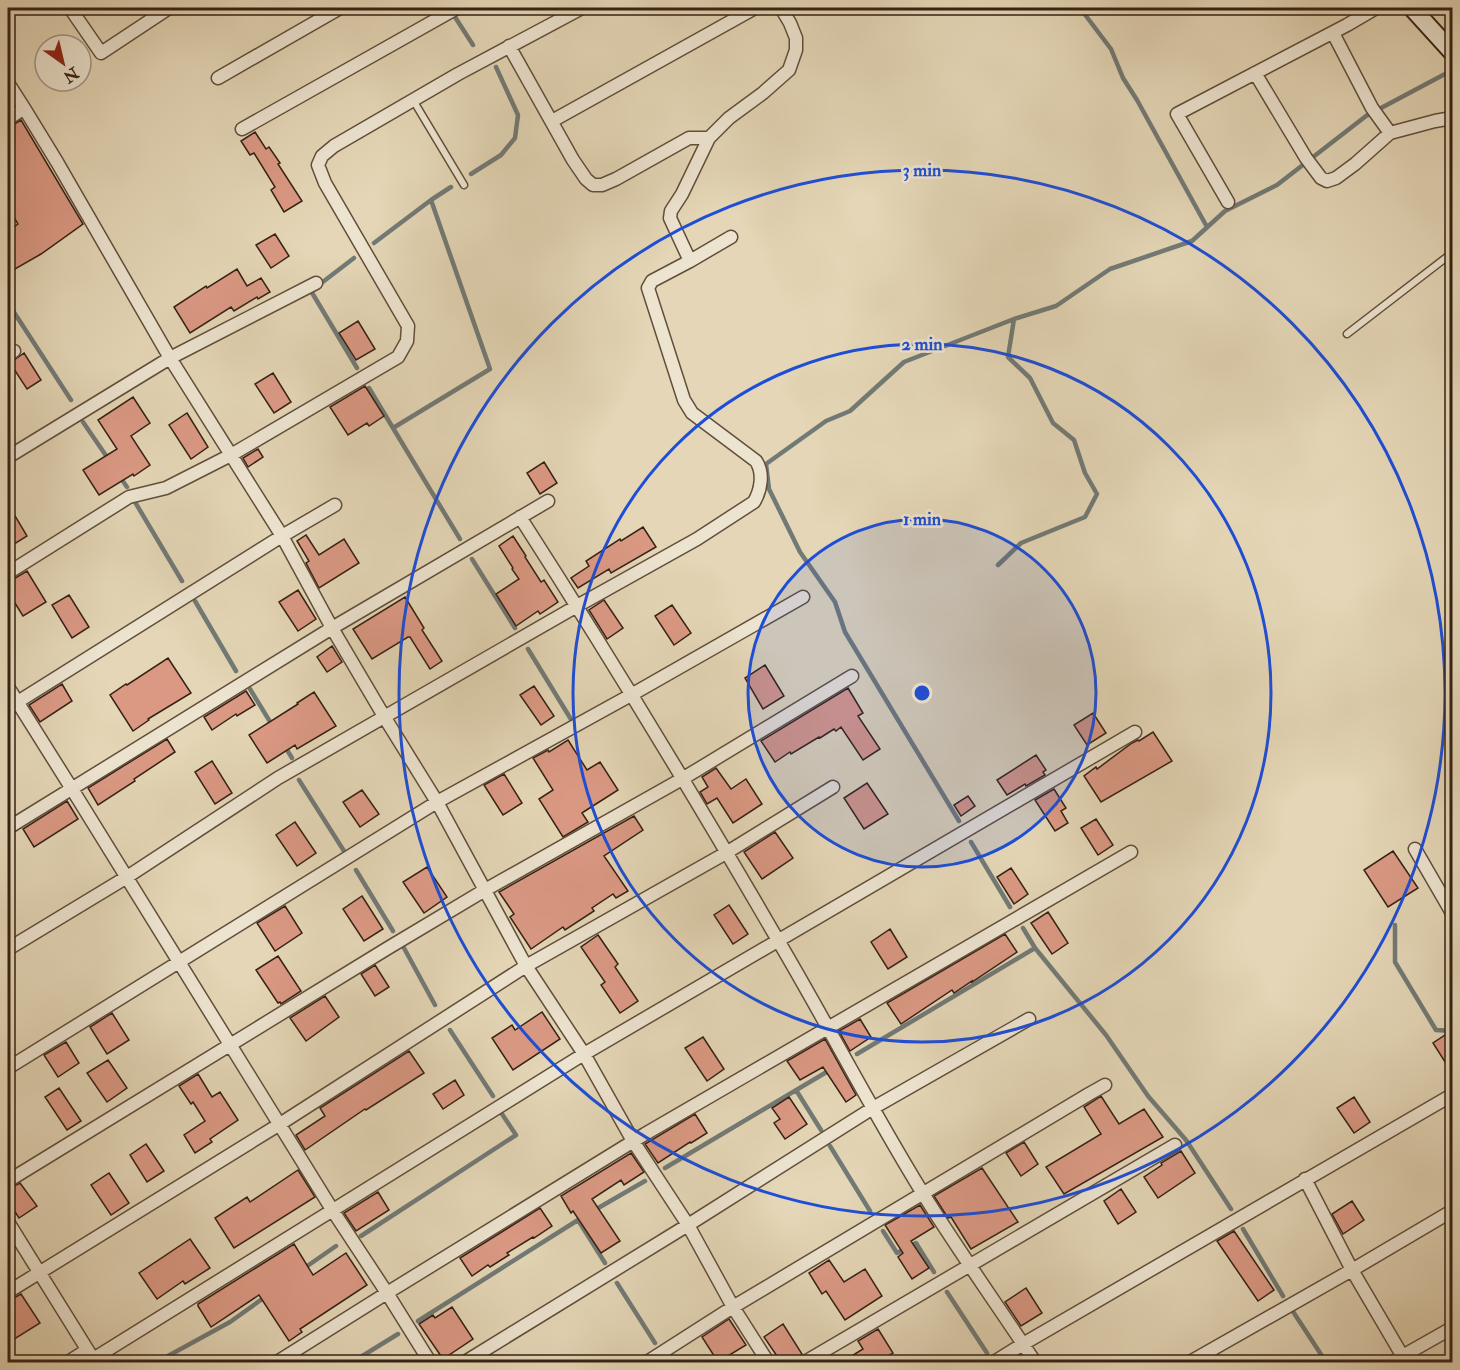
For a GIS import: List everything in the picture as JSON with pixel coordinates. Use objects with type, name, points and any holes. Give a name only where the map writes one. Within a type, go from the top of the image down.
[{"type":"main road","points":[[1414,8],[1452,52]]},
{"type":"street","points":[[70,8],[101,53],[169,8]]},
{"type":"street","points":[[218,78],[326,11],[340,8]]},
{"type":"street","points":[[242,129],[457,8]]},
{"type":"street","points":[[8,573],[129,497],[166,488],[231,455],[398,357],[407,341],[408,326],[325,183],[318,165],[322,156],[334,146],[458,74],[582,8]]},
{"type":"street","points":[[552,121],[755,8]]},
{"type":"street","points":[[690,261],[670,218],[671,211],[682,194],[709,138],[729,118],[789,70],[796,50],[796,38],[781,8]]},
{"type":"street","points":[[1228,202],[1177,114],[1333,33],[1376,8]]},
{"type":"street","points":[[1333,33],[1372,108],[1390,134]]},
{"type":"street","points":[[509,46],[573,160],[593,185],[602,185],[616,179],[689,138],[709,138]]},
{"type":"street","points":[[1255,73],[1310,163],[1321,178],[1327,181],[1336,178],[1355,164],[1390,134],[1452,118]]},
{"type":"street","points":[[8,83],[170,358],[282,536],[332,628],[437,802],[526,966],[584,1054],[633,1141],[688,1225],[733,1307],[768,1362]]},
{"type":"street","points":[[8,119],[24,108]]},
{"type":"street","points":[[8,949],[127,877],[278,778],[697,539],[754,502],[760,493],[760,467],[756,461],[692,413],[687,406],[648,288],[652,281],[731,237]]},
{"type":"street","points":[[8,457],[170,358],[316,283]]},
{"type":"street","points":[[8,828],[332,628],[548,501]]},
{"type":"street","points":[[12,705],[334,505]]},
{"type":"street","points":[[520,518],[577,606],[726,852],[923,1193],[1035,1362]]},
{"type":"street","points":[[8,1068],[437,802],[803,597]]},
{"type":"street","points":[[8,1181],[388,948],[485,890],[682,779],[852,676]]},
{"type":"street","points":[[8,687],[12,705],[72,789],[333,1211],[430,1362]]},
{"type":"street","points":[[68,1362],[92,1357],[333,1211],[584,1054],[1135,732]]},
{"type":"street","points":[[8,1292],[280,1124],[526,966],[726,852],[833,787]]},
{"type":"street","points":[[1415,849],[1452,913]]},
{"type":"street","points":[[277,1362],[633,1141],[1131,852]]},
{"type":"street","points":[[465,1362],[873,1108],[1029,1019]]},
{"type":"street","points":[[647,1362],[733,1307],[1105,1085]]},
{"type":"street","points":[[994,1362],[1452,1095]]},
{"type":"street","points":[[805,1362],[1175,1144]]},
{"type":"street","points":[[1305,1179],[1400,1361],[1452,1328]]},
{"type":"street","points":[[1190,1362],[1452,1211]]},
{"type":"street","points":[[8,1222],[92,1357]]},
{"type":"lane","points":[[414,100],[464,185]]},
{"type":"lane","points":[[1347,334],[1452,253]]},
{"type":"building","points":[[21,120],[83,224],[41,254],[8,273],[8,231],[18,224],[8,207],[8,128]]},
{"type":"building","points":[[255,132],[266,149],[269,147],[280,163],[278,164],[302,201],[284,212],[271,190],[275,187],[254,153],[250,155],[241,141]]},
{"type":"building","points":[[275,234],[289,256],[271,268],[256,245]]},
{"type":"building","points":[[237,269],[247,286],[261,278],[270,292],[234,311],[231,307],[190,333],[174,307]]},
{"type":"building","points":[[358,321],[375,349],[356,360],[339,333]]},
{"type":"building","points":[[24,353],[41,380],[27,389],[10,363]]},
{"type":"building","points":[[273,373],[291,402],[274,413],[255,384]]},
{"type":"building","points":[[365,386],[384,416],[369,426],[367,423],[348,435],[330,407]]},
{"type":"building","points":[[133,397],[150,423],[131,436],[150,465],[99,495],[83,470],[117,449],[98,420]]},
{"type":"building","points":[[187,413],[208,447],[191,459],[169,425]]},
{"type":"building","points":[[258,449],[263,457],[248,467],[243,458]]},
{"type":"building","points":[[544,462],[557,483],[540,494],[527,473]]},
{"type":"building","points":[[8,504],[27,536],[8,548]]},
{"type":"building","points":[[643,527],[656,547],[611,573],[609,569],[578,588],[571,578],[589,566],[586,561]]},
{"type":"building","points":[[306,535],[319,555],[344,539],[359,563],[319,588],[306,563],[309,561],[297,541]]},
{"type":"building","points":[[513,536],[541,582],[544,580],[558,602],[540,614],[538,611],[516,626],[496,594],[519,579],[499,546]]},
{"type":"building","points":[[27,571],[46,602],[23,616],[8,592],[8,581]]},
{"type":"building","points":[[298,590],[316,619],[298,631],[279,602]]},
{"type":"building","points":[[69,595],[89,627],[72,638],[52,605]]},
{"type":"building","points":[[405,597],[442,661],[430,669],[410,637],[372,659],[353,629]]},
{"type":"building","points":[[604,600],[623,628],[607,639],[589,610]]},
{"type":"building","points":[[672,605],[691,633],[674,645],[655,616]]},
{"type":"building","points":[[332,646],[342,662],[327,672],[317,657]]},
{"type":"building","points":[[168,658],[191,693],[148,719],[133,731],[110,695]]},
{"type":"building","points":[[765,665],[784,696],[763,709],[745,678]]},
{"type":"building","points":[[62,684],[72,701],[40,722],[29,705]]},
{"type":"building","points":[[534,686],[554,716],[541,725],[520,695]]},
{"type":"building","points":[[848,688],[863,713],[858,716],[880,749],[863,760],[841,727],[791,754],[790,752],[775,762],[761,741]]},
{"type":"building","points":[[246,691],[255,705],[212,730],[204,717]]},
{"type":"building","points":[[314,692],[336,726],[297,749],[295,745],[267,763],[249,735]]},
{"type":"building","points":[[1093,713],[1106,733],[1087,745],[1074,725]]},
{"type":"building","points":[[1153,732],[1172,761],[1101,802],[1084,776],[1132,743]]},
{"type":"building","points":[[167,739],[175,752],[98,805],[88,788]]},
{"type":"building","points":[[568,740],[587,770],[600,762],[618,790],[582,813],[588,822],[563,837],[539,799],[553,790],[533,758],[548,750],[549,752]]},
{"type":"building","points":[[1036,755],[1046,770],[1043,772],[1045,775],[1007,795],[997,780]]},
{"type":"building","points":[[212,761],[232,793],[215,804],[195,772]]},
{"type":"building","points":[[716,768],[731,789],[746,779],[762,804],[733,823],[717,798],[707,804],[700,792],[708,787],[702,777]]},
{"type":"building","points":[[504,774],[522,803],[503,815],[484,785]]},
{"type":"building","points":[[867,783],[888,814],[864,829],[844,798]]},
{"type":"building","points":[[1054,789],[1066,808],[1061,811],[1068,823],[1055,831],[1035,800]]},
{"type":"building","points":[[362,790],[379,814],[360,827],[343,802]]},
{"type":"building","points":[[968,796],[975,806],[961,816],[954,805]]},
{"type":"building","points":[[67,801],[78,819],[34,847],[23,829]]},
{"type":"building","points":[[634,816],[643,830],[604,856],[628,891],[616,898],[613,894],[592,908],[594,911],[565,930],[563,927],[531,949],[510,917],[514,914],[499,892]]},
{"type":"building","points":[[1096,819],[1113,845],[1098,855],[1081,828]]},
{"type":"building","points":[[295,822],[316,853],[297,866],[276,835]]},
{"type":"building","points":[[775,832],[793,858],[762,879],[744,852]]},
{"type":"building","points":[[1393,851],[1418,888],[1388,907],[1364,870]]},
{"type":"building","points":[[427,867],[447,897],[424,913],[403,882]]},
{"type":"building","points":[[1011,868],[1028,894],[1014,904],[997,877]]},
{"type":"building","points":[[362,896],[383,929],[364,941],[343,909]]},
{"type":"building","points":[[729,905],[748,934],[733,944],[714,915]]},
{"type":"building","points":[[285,906],[302,933],[275,951],[257,923]]},
{"type":"building","points":[[1048,912],[1068,943],[1052,954],[1031,923]]},
{"type":"building","points":[[890,929],[907,957],[888,969],[871,942]]},
{"type":"building","points":[[1005,934],[1017,952],[954,993],[952,990],[901,1024],[887,1003]]},
{"type":"building","points":[[598,935],[618,964],[615,967],[638,1001],[620,1013],[601,985],[605,982],[581,947]]},
{"type":"building","points":[[278,956],[301,991],[281,1004],[278,1003],[256,970]]},
{"type":"building","points":[[375,965],[389,987],[375,996],[361,974]]},
{"type":"building","points":[[325,996],[339,1017],[306,1041],[290,1018]]},
{"type":"building","points":[[542,1012],[560,1039],[513,1070],[492,1038],[512,1025],[515,1030]]},
{"type":"building","points":[[112,1013],[129,1040],[107,1054],[90,1027]]},
{"type":"building","points":[[860,1019],[871,1037],[850,1051],[839,1031]]},
{"type":"building","points":[[1448,1033],[1452,1041],[1452,1073],[1433,1043]]},
{"type":"building","points":[[703,1037],[724,1069],[707,1081],[685,1048]]},
{"type":"building","points":[[825,1039],[856,1095],[846,1102],[823,1067],[800,1080],[787,1061]]},
{"type":"building","points":[[66,1042],[79,1063],[58,1077],[44,1055]]},
{"type":"building","points":[[409,1051],[424,1073],[365,1109],[305,1150],[296,1135],[325,1116],[320,1108]]},
{"type":"building","points":[[108,1060],[127,1088],[107,1102],[87,1073]]},
{"type":"building","points":[[198,1074],[212,1097],[220,1092],[238,1120],[210,1139],[212,1142],[195,1153],[184,1135],[205,1121],[179,1086]]},
{"type":"building","points":[[455,1080],[464,1095],[443,1109],[433,1094]]},
{"type":"building","points":[[59,1088],[81,1121],[67,1130],[45,1097]]},
{"type":"building","points":[[1101,1096],[1119,1124],[1144,1109],[1163,1137],[1064,1194],[1046,1167],[1101,1134],[1084,1107]]},
{"type":"building","points":[[789,1097],[807,1124],[785,1139],[774,1123],[780,1119],[772,1108]]},
{"type":"building","points":[[1354,1097],[1370,1122],[1354,1133],[1337,1108]]},
{"type":"building","points":[[695,1114],[707,1133],[658,1163],[645,1144]]},
{"type":"building","points":[[1024,1142],[1038,1164],[1021,1176],[1006,1153]]},
{"type":"building","points":[[146,1144],[164,1171],[147,1182],[130,1155]]},
{"type":"building","points":[[1181,1151],[1195,1173],[1158,1198],[1144,1177]]},
{"type":"building","points":[[631,1153],[644,1172],[624,1185],[621,1180],[592,1199],[620,1241],[601,1253],[561,1196]]},
{"type":"building","points":[[982,1168],[1018,1222],[971,1249],[951,1217],[948,1218],[934,1196]]},
{"type":"building","points":[[298,1170],[315,1197],[234,1248],[215,1218],[247,1197],[250,1202]]},
{"type":"building","points":[[109,1173],[129,1203],[111,1215],[91,1185]]},
{"type":"building","points":[[20,1183],[37,1206],[19,1218],[8,1201],[8,1189]]},
{"type":"building","points":[[1121,1189],[1136,1212],[1118,1224],[1104,1201]]},
{"type":"building","points":[[378,1192],[389,1210],[356,1231],[344,1213]]},
{"type":"building","points":[[1352,1201],[1364,1220],[1343,1234],[1332,1214]]},
{"type":"building","points":[[920,1205],[934,1227],[911,1241],[929,1268],[912,1279],[898,1257],[903,1253],[885,1225]]},
{"type":"building","points":[[540,1208],[552,1226],[507,1253],[509,1255],[490,1267],[488,1265],[472,1276],[460,1258]]},
{"type":"building","points":[[1234,1231],[1274,1290],[1258,1301],[1217,1241]]},
{"type":"building","points":[[190,1239],[210,1268],[185,1284],[183,1281],[157,1299],[139,1273]]},
{"type":"building","points":[[294,1244],[313,1275],[346,1253],[367,1285],[300,1329],[302,1332],[289,1341],[259,1295],[211,1327],[198,1304]]},
{"type":"building","points":[[829,1260],[844,1282],[865,1269],[882,1296],[845,1320],[826,1291],[822,1294],[809,1273]]},
{"type":"building","points":[[1026,1288],[1042,1313],[1021,1326],[1005,1302]]},
{"type":"building","points":[[21,1294],[40,1323],[8,1343],[8,1300]]},
{"type":"building","points":[[452,1307],[473,1339],[443,1359],[419,1324],[433,1315],[435,1318]]},
{"type":"building","points":[[729,1319],[746,1345],[718,1362],[702,1337]]},
{"type":"building","points":[[783,1324],[802,1354],[798,1357],[797,1362],[781,1362],[764,1337]]},
{"type":"building","points":[[878,1329],[893,1353],[879,1362],[842,1362],[863,1349],[858,1341]]},
{"type":"waterway","points":[[1080,8],[1111,49],[1123,78],[1207,227]]},
{"type":"waterway","points":[[455,17],[473,45]]},
{"type":"waterway","points":[[471,174],[501,155],[515,138],[518,115],[496,67]]},
{"type":"waterway","points":[[959,821],[845,632],[835,602],[800,552],[769,489],[766,464],[826,421],[850,411],[904,362],[1014,319],[1056,306],[1110,269],[1192,241],[1225,211],[1277,185],[1366,116],[1445,74]]},
{"type":"waterway","points":[[451,187],[431,200],[490,369],[393,428],[460,539]]},
{"type":"waterway","points":[[374,243],[431,200]]},
{"type":"waterway","points":[[354,258],[311,291],[357,368]]},
{"type":"waterway","points":[[8,303],[71,400]]},
{"type":"waterway","points":[[998,565],[1021,543],[1085,517],[1097,494],[1085,473],[1074,440],[1053,423],[1030,378],[1008,357],[1014,319]]},
{"type":"waterway","points":[[369,388],[393,428]]},
{"type":"waterway","points":[[83,422],[109,460]]},
{"type":"waterway","points":[[120,477],[127,487]]},
{"type":"waterway","points":[[135,502],[182,581]]},
{"type":"waterway","points":[[472,559],[515,628]]},
{"type":"waterway","points":[[195,601],[236,671]]},
{"type":"waterway","points":[[528,649],[572,721]]},
{"type":"waterway","points":[[250,689],[272,725]]},
{"type":"waterway","points":[[284,745],[292,758]]},
{"type":"waterway","points":[[299,780],[344,851]]},
{"type":"waterway","points":[[971,842],[1010,907]]},
{"type":"waterway","points":[[356,870],[393,931]]},
{"type":"waterway","points":[[1395,925],[1395,962],[1436,1030],[1452,1031]]},
{"type":"waterway","points":[[857,1054],[1035,948],[1023,928]]},
{"type":"waterway","points":[[404,948],[435,1005]]},
{"type":"waterway","points":[[1035,948],[1106,1035],[1148,1096],[1186,1140],[1231,1209]]},
{"type":"waterway","points":[[450,1030],[493,1096]]},
{"type":"waterway","points":[[665,1168],[830,1070]]},
{"type":"waterway","points":[[796,1090],[821,1130]]},
{"type":"waterway","points":[[361,1236],[516,1135],[502,1114]]},
{"type":"waterway","points":[[830,1146],[870,1211]]},
{"type":"waterway","points":[[593,1211],[645,1181]]},
{"type":"waterway","points":[[418,1321],[578,1220],[605,1263]]},
{"type":"waterway","points":[[1243,1229],[1283,1296]]},
{"type":"waterway","points":[[883,1231],[897,1253],[916,1243],[934,1272]]},
{"type":"waterway","points":[[303,1269],[336,1246]]},
{"type":"waterway","points":[[617,1283],[655,1343]]},
{"type":"waterway","points":[[947,1292],[987,1353]]},
{"type":"waterway","points":[[157,1362],[230,1322],[265,1297]]},
{"type":"waterway","points":[[1292,1310],[1326,1362]]},
{"type":"waterway","points":[[362,1362],[359,1358],[398,1334]]}]
